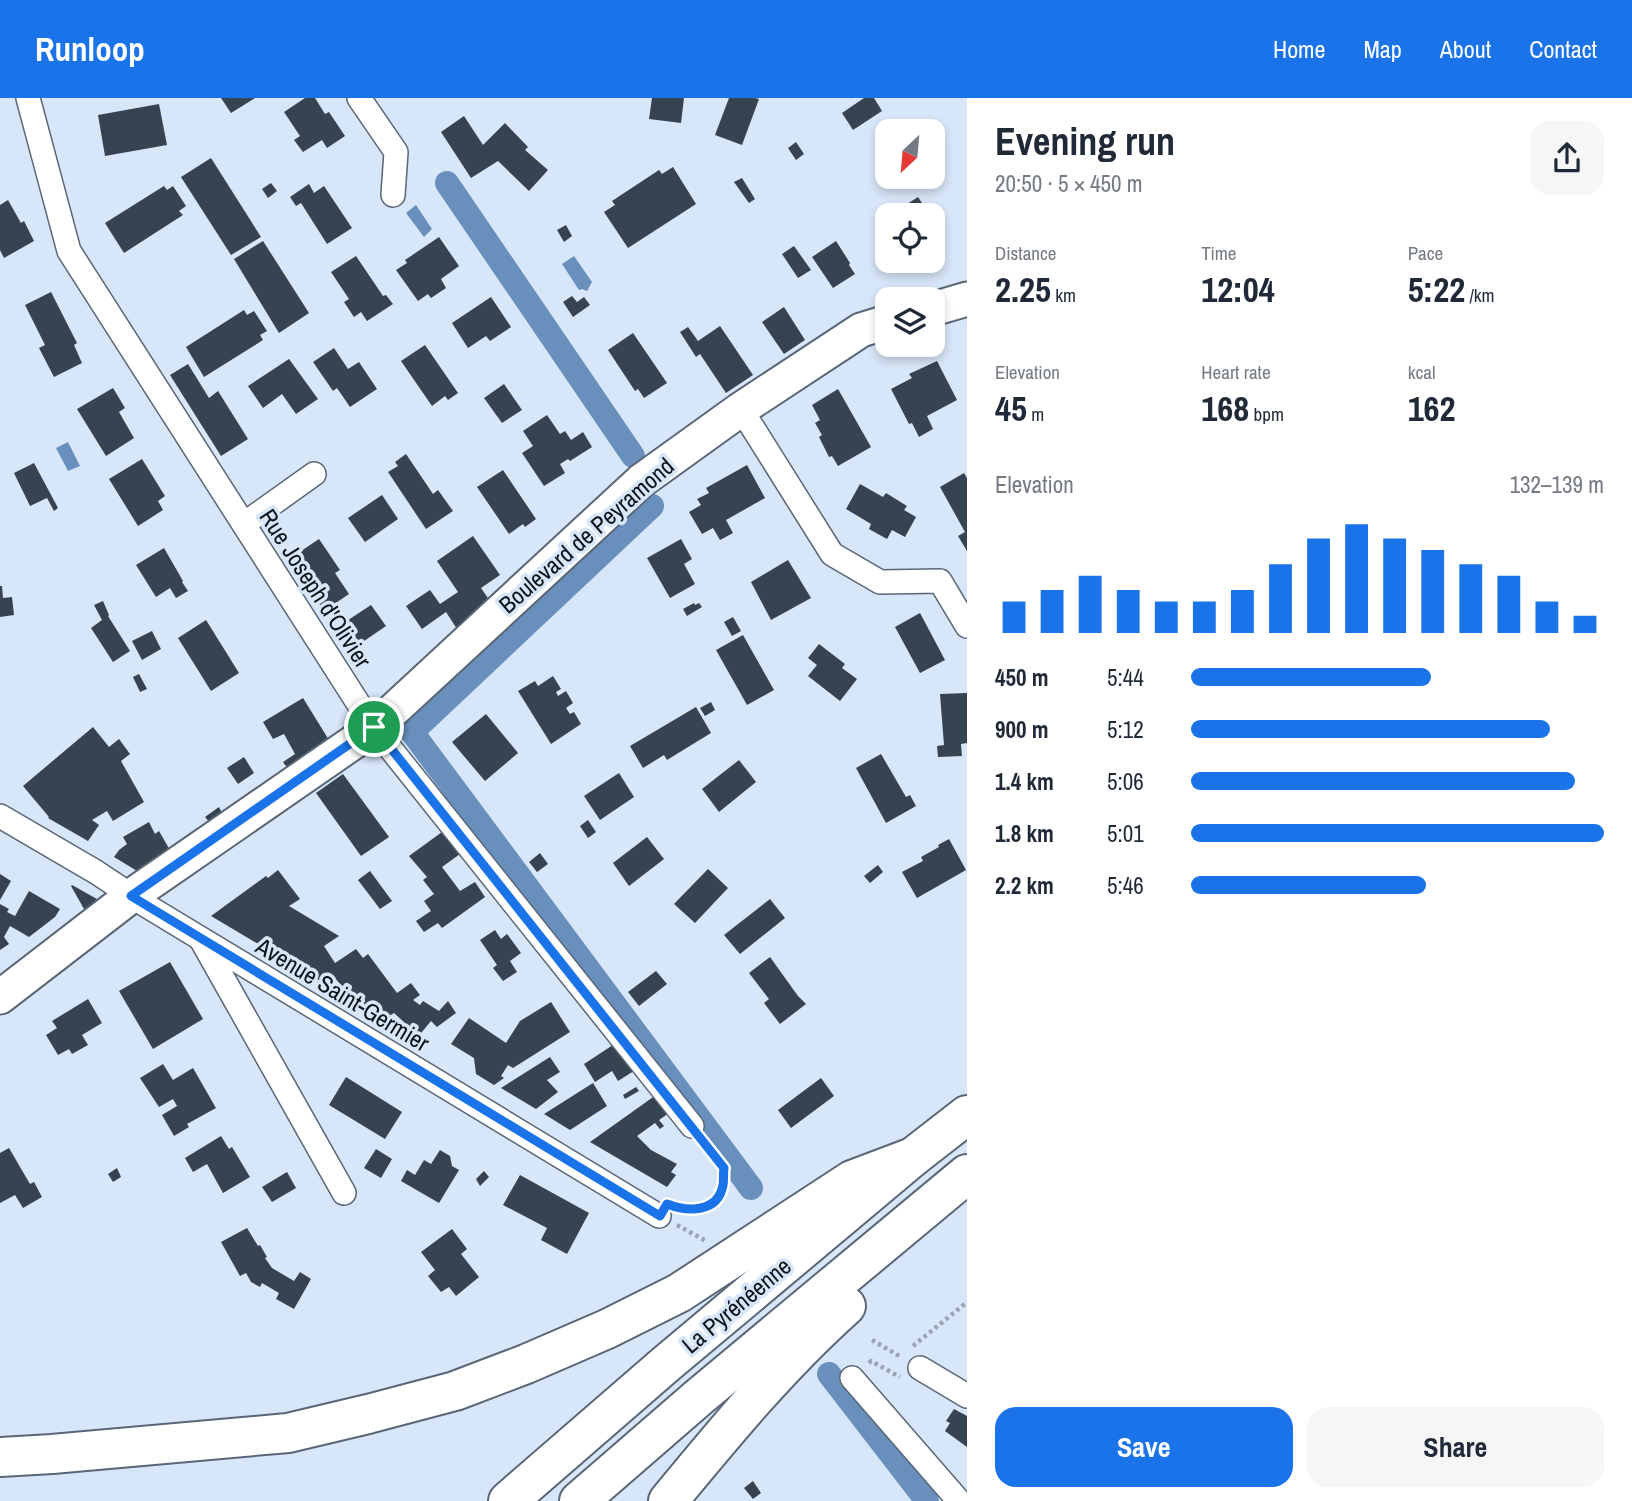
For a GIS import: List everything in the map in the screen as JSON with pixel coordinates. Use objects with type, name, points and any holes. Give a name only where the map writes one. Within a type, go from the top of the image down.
[{"type":"highway","name":"La Pyrénéenne","points":[[508,1501],[666,1364],[967,1115]]},
{"type":"highway","points":[[0,1457],[288,1433],[455,1391],[607,1329],[679,1293],[852,1180],[913,1157]]},
{"type":"highway","name":"La Pyrénéenne","points":[[579,1501],[699,1397],[967,1174]]},
{"type":"highway","points":[[668,1501],[726,1430],[814,1335],[967,1198]]},
{"type":"street","name":"Rue Joseph d'Olivier","points":[[28,98],[69,251],[374,727],[692,1126]]},
{"type":"street","points":[[359,98],[396,152],[393,195]]},
{"type":"street","points":[[945,305],[967,299]]},
{"type":"street","name":"Boulevard de Peyramond","points":[[0,997],[131,896],[374,727],[641,481],[741,409],[861,330],[875,326]]},
{"type":"street","points":[[741,409],[832,554],[880,582],[940,581],[967,626]]},
{"type":"street","points":[[244,524],[314,474]]},
{"type":"street","name":"Avenue Saint-Germier","points":[[0,816],[660,1216]]},
{"type":"street","points":[[200,939],[344,1193]]},
{"type":"street","points":[[920,1368],[967,1396]]},
{"type":"street","points":[[852,1378],[959,1501]]},
{"type":"path","points":[[692,1126],[724,1168],[723,1187],[714,1202],[698,1210],[667,1204],[660,1216],[706,1241]]},
{"type":"path","points":[[852,1378],[871,1361],[912,1384],[920,1368],[913,1346],[967,1303]]},
{"type":"path","points":[[872,1340],[920,1368]]},
{"type":"water","points":[[416,205],[432,229],[424,237],[406,213]]},
{"type":"water","points":[[574,256],[592,282],[587,291],[579,290],[562,264]]},
{"type":"water","points":[[68,442],[80,466],[68,471],[56,448]]},
{"type":"building","points":[[221,98],[255,98],[231,113]]},
{"type":"building","points":[[305,98],[315,98],[325,114],[329,112],[345,136],[327,148],[322,140],[303,152],[294,140],[300,136],[284,112]]},
{"type":"building","points":[[652,98],[684,98],[681,123],[649,119]]},
{"type":"building","points":[[729,98],[759,99],[742,145],[715,135]]},
{"type":"building","points":[[864,98],[874,98],[882,111],[853,130],[842,113]]},
{"type":"building","points":[[159,104],[167,145],[105,156],[98,115]]},
{"type":"building","points":[[464,116],[483,145],[505,123],[528,147],[525,150],[548,170],[529,191],[498,161],[471,178],[441,132]]},
{"type":"building","points":[[796,142],[804,154],[796,160],[788,148]]},
{"type":"building","points":[[211,158],[261,237],[231,255],[181,177]]},
{"type":"building","points":[[673,167],[696,204],[628,248],[604,212],[615,205],[612,201],[659,170],[662,174]]},
{"type":"building","points":[[742,178],[755,199],[749,203],[734,182]]},
{"type":"building","points":[[271,183],[277,191],[268,198],[262,189]]},
{"type":"building","points":[[309,184],[314,193],[324,186],[352,228],[327,244],[301,203],[296,206],[290,197]]},
{"type":"building","points":[[164,186],[167,190],[173,186],[186,206],[179,211],[183,215],[124,253],[105,223]]},
{"type":"building","points":[[918,197],[922,203],[909,203]]},
{"type":"building","points":[[8,200],[21,223],[24,221],[34,241],[4,258],[0,250],[0,205]]},
{"type":"building","points":[[566,225],[572,236],[564,242],[557,230]]},
{"type":"building","points":[[439,237],[459,266],[441,279],[446,288],[431,298],[428,294],[418,301],[396,270],[407,263],[405,260]]},
{"type":"building","points":[[263,241],[309,313],[279,333],[234,259]]},
{"type":"building","points":[[836,241],[855,274],[833,288],[812,257]]},
{"type":"building","points":[[794,246],[811,270],[798,278],[782,254]]},
{"type":"building","points":[[356,256],[383,296],[386,295],[393,304],[367,321],[361,312],[354,317],[344,302],[349,299],[331,272]]},
{"type":"building","points":[[51,292],[77,343],[74,345],[82,363],[54,377],[39,348],[45,345],[25,305]]},
{"type":"building","points":[[572,296],[577,302],[584,297],[590,305],[573,317],[563,302]]},
{"type":"building","points":[[491,297],[511,327],[490,341],[486,336],[468,348],[452,323]]},
{"type":"building","points":[[784,307],[805,340],[784,354],[762,322]]},
{"type":"building","points":[[244,310],[247,315],[254,311],[267,331],[260,335],[263,340],[204,377],[186,347]]},
{"type":"building","points":[[720,326],[753,375],[726,393],[700,354],[696,357],[680,332],[688,327],[698,341]]},
{"type":"building","points":[[633,333],[667,383],[644,398],[638,389],[635,391],[608,350]]},
{"type":"building","points":[[425,345],[458,393],[448,400],[445,396],[432,406],[401,361]]},
{"type":"building","points":[[334,348],[348,369],[359,362],[377,389],[350,407],[337,388],[333,391],[313,362]]},
{"type":"building","points":[[289,359],[318,399],[296,414],[282,394],[263,408],[248,386]]},
{"type":"building","points":[[937,361],[957,400],[927,416],[933,429],[919,437],[891,389],[912,378],[909,374]]},
{"type":"building","points":[[188,364],[209,398],[218,391],[248,439],[221,456],[170,375]]},
{"type":"building","points":[[504,384],[522,410],[502,423],[484,398]]},
{"type":"building","points":[[113,388],[125,408],[119,412],[134,438],[106,456],[77,409]]},
{"type":"building","points":[[838,389],[871,447],[838,466],[832,456],[829,457],[819,437],[822,435],[815,423],[820,420],[812,405]]},
{"type":"building","points":[[547,415],[560,434],[565,431],[571,440],[583,432],[592,447],[560,464],[565,473],[544,486],[522,453],[533,446],[523,431]]},
{"type":"building","points":[[406,454],[433,494],[438,490],[453,511],[426,529],[388,472],[398,466],[395,462]]},
{"type":"building","points":[[142,459],[165,496],[158,501],[163,510],[138,526],[109,479]]},
{"type":"building","points":[[34,463],[58,508],[54,511],[47,498],[30,506],[14,473]]},
{"type":"building","points":[[747,465],[765,498],[726,520],[733,533],[720,540],[713,528],[702,534],[689,512],[701,505],[697,499],[709,493],[706,488]]},
{"type":"building","points":[[503,470],[536,519],[509,534],[477,487]]},
{"type":"building","points":[[964,473],[967,478],[967,551],[958,536],[965,532],[940,487]]},
{"type":"building","points":[[860,484],[883,497],[886,493],[907,506],[904,510],[916,517],[905,537],[892,530],[887,539],[869,529],[871,524],[846,509]]},
{"type":"building","points":[[382,495],[398,519],[365,542],[348,518]]},
{"type":"building","points":[[473,536],[500,575],[481,588],[490,601],[457,629],[446,612],[422,629],[406,606],[430,590],[440,604],[458,592],[437,561]]},
{"type":"building","points":[[319,539],[340,570],[335,573],[349,594],[324,611],[289,559]]},
{"type":"building","points":[[681,539],[692,559],[684,564],[695,584],[670,598],[647,558]]},
{"type":"building","points":[[164,548],[188,591],[176,598],[170,588],[156,597],[136,565]]},
{"type":"building","points":[[788,560],[811,598],[771,620],[751,582]]},
{"type":"building","points":[[0,586],[3,598],[12,597],[14,615],[0,617]]},
{"type":"building","points":[[103,601],[108,616],[130,651],[113,662],[91,628],[102,620],[94,605]]},
{"type":"building","points":[[699,603],[702,607],[687,616],[683,609]]},
{"type":"building","points":[[371,605],[386,626],[351,650],[336,628]]},
{"type":"building","points":[[920,613],[945,660],[920,673],[895,627]]},
{"type":"building","points":[[733,617],[741,631],[732,636],[724,622]]},
{"type":"building","points":[[206,620],[239,673],[211,691],[178,638]]},
{"type":"building","points":[[152,631],[161,649],[142,660],[132,641]]},
{"type":"building","points":[[743,635],[774,690],[747,705],[716,650]]},
{"type":"building","points":[[819,644],[845,664],[842,668],[857,679],[840,701],[808,676],[817,665],[808,658]]},
{"type":"building","points":[[139,674],[147,689],[140,692],[133,677]]},
{"type":"building","points":[[553,676],[561,689],[556,692],[558,696],[566,691],[573,703],[566,708],[570,714],[574,712],[581,724],[551,744],[518,691],[535,681],[538,686]]},
{"type":"building","points":[[967,693],[967,743],[961,744],[962,756],[938,757],[937,746],[944,745],[940,694]]},
{"type":"building","points":[[303,698],[329,740],[288,769],[283,762],[295,754],[284,734],[273,739],[263,722]]},
{"type":"building","points":[[711,702],[715,710],[705,716],[700,708]]},
{"type":"building","points":[[696,707],[711,733],[667,760],[664,755],[643,768],[630,746]]},
{"type":"building","points":[[486,714],[518,753],[485,781],[452,742]]},
{"type":"building","points":[[93,727],[109,747],[119,739],[130,754],[121,761],[144,802],[113,821],[107,811],[92,820],[99,825],[88,841],[48,818],[23,786]]},
{"type":"building","points":[[881,754],[906,797],[910,795],[916,806],[886,823],[856,768]]},
{"type":"building","points":[[244,757],[254,773],[238,784],[227,768]]},
{"type":"building","points":[[739,760],[756,782],[719,812],[702,789]]},
{"type":"building","points":[[619,773],[634,797],[600,820],[584,796]]},
{"type":"building","points":[[343,774],[389,837],[361,856],[316,793]]},
{"type":"building","points":[[219,807],[223,815],[211,824],[205,817]]},
{"type":"building","points":[[588,820],[596,832],[588,838],[580,826]]},
{"type":"building","points":[[149,822],[155,834],[159,831],[171,852],[142,874],[114,857],[127,844],[123,837]]},
{"type":"building","points":[[442,832],[460,854],[442,867],[460,891],[475,882],[485,897],[442,928],[438,923],[424,932],[416,921],[431,911],[424,901],[434,894],[423,880],[427,877],[409,856]]},
{"type":"building","points":[[647,837],[664,859],[629,886],[613,863]]},
{"type":"building","points":[[949,839],[966,870],[917,898],[902,872],[923,861],[921,857]]},
{"type":"building","points":[[540,853],[548,864],[537,872],[529,862]]},
{"type":"building","points":[[878,865],[883,872],[870,883],[864,876]]},
{"type":"building","points":[[708,869],[728,888],[695,923],[674,904]]},
{"type":"building","points":[[278,870],[300,899],[289,906],[339,936],[324,946],[335,963],[356,949],[363,958],[368,954],[397,993],[411,983],[420,995],[413,1000],[420,1005],[423,1001],[439,1011],[448,1001],[456,1013],[437,1027],[431,1021],[417,1038],[401,1029],[405,1023],[394,1013],[384,1019],[355,1002],[335,978],[327,985],[211,916]]},
{"type":"building","points":[[370,871],[392,901],[380,909],[358,880]]},
{"type":"building","points":[[0,874],[11,881],[0,900]]},
{"type":"building","points":[[72,885],[104,903],[88,916]]},
{"type":"building","points":[[29,891],[60,909],[55,917],[29,937],[10,926],[4,937],[9,944],[0,950],[0,904],[15,916]]},
{"type":"building","points":[[770,899],[785,918],[740,954],[724,935]]},
{"type":"building","points":[[495,930],[501,939],[507,934],[521,953],[510,961],[517,972],[503,981],[493,968],[497,965],[480,940]]},
{"type":"building","points":[[770,957],[806,1004],[780,1024],[764,1003],[769,999],[749,973]]},
{"type":"building","points":[[170,962],[203,1019],[153,1049],[119,991]]},
{"type":"building","points":[[656,971],[667,984],[639,1006],[628,992]]},
{"type":"building","points":[[88,999],[102,1023],[82,1035],[88,1045],[72,1054],[69,1049],[58,1055],[46,1035],[57,1028],[52,1021]]},
{"type":"building","points":[[551,1002],[570,1032],[513,1068],[508,1065],[501,1076],[504,1078],[494,1085],[476,1074],[474,1058],[451,1044],[469,1018],[506,1043],[520,1021]]},
{"type":"building","points":[[616,1043],[637,1069],[618,1081],[612,1071],[595,1082],[584,1064]]},
{"type":"building","points":[[550,1057],[560,1072],[547,1080],[558,1092],[536,1109],[501,1088]]},
{"type":"building","points":[[163,1064],[173,1080],[193,1068],[216,1108],[187,1124],[189,1127],[174,1136],[162,1115],[177,1106],[173,1099],[159,1107],[140,1078]]},
{"type":"building","points":[[346,1077],[402,1112],[385,1139],[329,1105]]},
{"type":"building","points":[[821,1078],[834,1096],[791,1128],[778,1110]]},
{"type":"building","points":[[593,1083],[607,1106],[570,1130],[544,1114]]},
{"type":"building","points":[[636,1087],[639,1091],[625,1099],[623,1095]]},
{"type":"building","points":[[656,1095],[669,1113],[659,1120],[664,1126],[660,1129],[655,1123],[637,1136],[651,1150],[677,1164],[671,1172],[676,1175],[667,1187],[590,1142]]},
{"type":"building","points":[[221,1136],[229,1149],[232,1147],[250,1177],[223,1193],[207,1164],[193,1172],[185,1158]]},
{"type":"building","points":[[9,1148],[30,1184],[34,1182],[42,1197],[23,1208],[15,1195],[0,1203],[0,1153]]},
{"type":"building","points":[[376,1149],[392,1159],[381,1178],[364,1168]]},
{"type":"building","points":[[440,1150],[450,1156],[452,1166],[459,1170],[439,1203],[401,1181],[407,1170],[415,1175],[424,1160],[431,1164]]},
{"type":"building","points":[[117,1168],[121,1177],[113,1182],[108,1174]]},
{"type":"building","points":[[484,1171],[489,1177],[480,1186],[476,1179]]},
{"type":"building","points":[[287,1172],[296,1188],[272,1202],[262,1187]]},
{"type":"building","points":[[520,1175],[589,1213],[567,1254],[541,1240],[547,1228],[503,1205]]},
{"type":"building","points":[[247,1228],[272,1268],[294,1281],[300,1272],[311,1279],[294,1309],[276,1299],[279,1293],[262,1283],[260,1287],[251,1282],[246,1273],[240,1276],[221,1242]]},
{"type":"building","points":[[452,1229],[467,1249],[461,1254],[479,1277],[456,1296],[449,1287],[441,1292],[428,1276],[435,1270],[421,1252]]},
{"type":"building","points":[[954,1409],[967,1416],[967,1447],[945,1431],[950,1423],[946,1421]]},
{"type":"building","points":[[753,1481],[761,1493],[753,1499],[744,1488]]},
{"type":"waterway","points":[[447,183],[633,456]]},
{"type":"waterway","points":[[652,506],[412,732],[751,1188]]},
{"type":"waterway","points":[[829,1374],[927,1501]]},
{"type":"route","points":[[374,727],[724,1168],[723,1187],[714,1202],[698,1210],[667,1204],[660,1216],[131,896],[374,727]]}]
